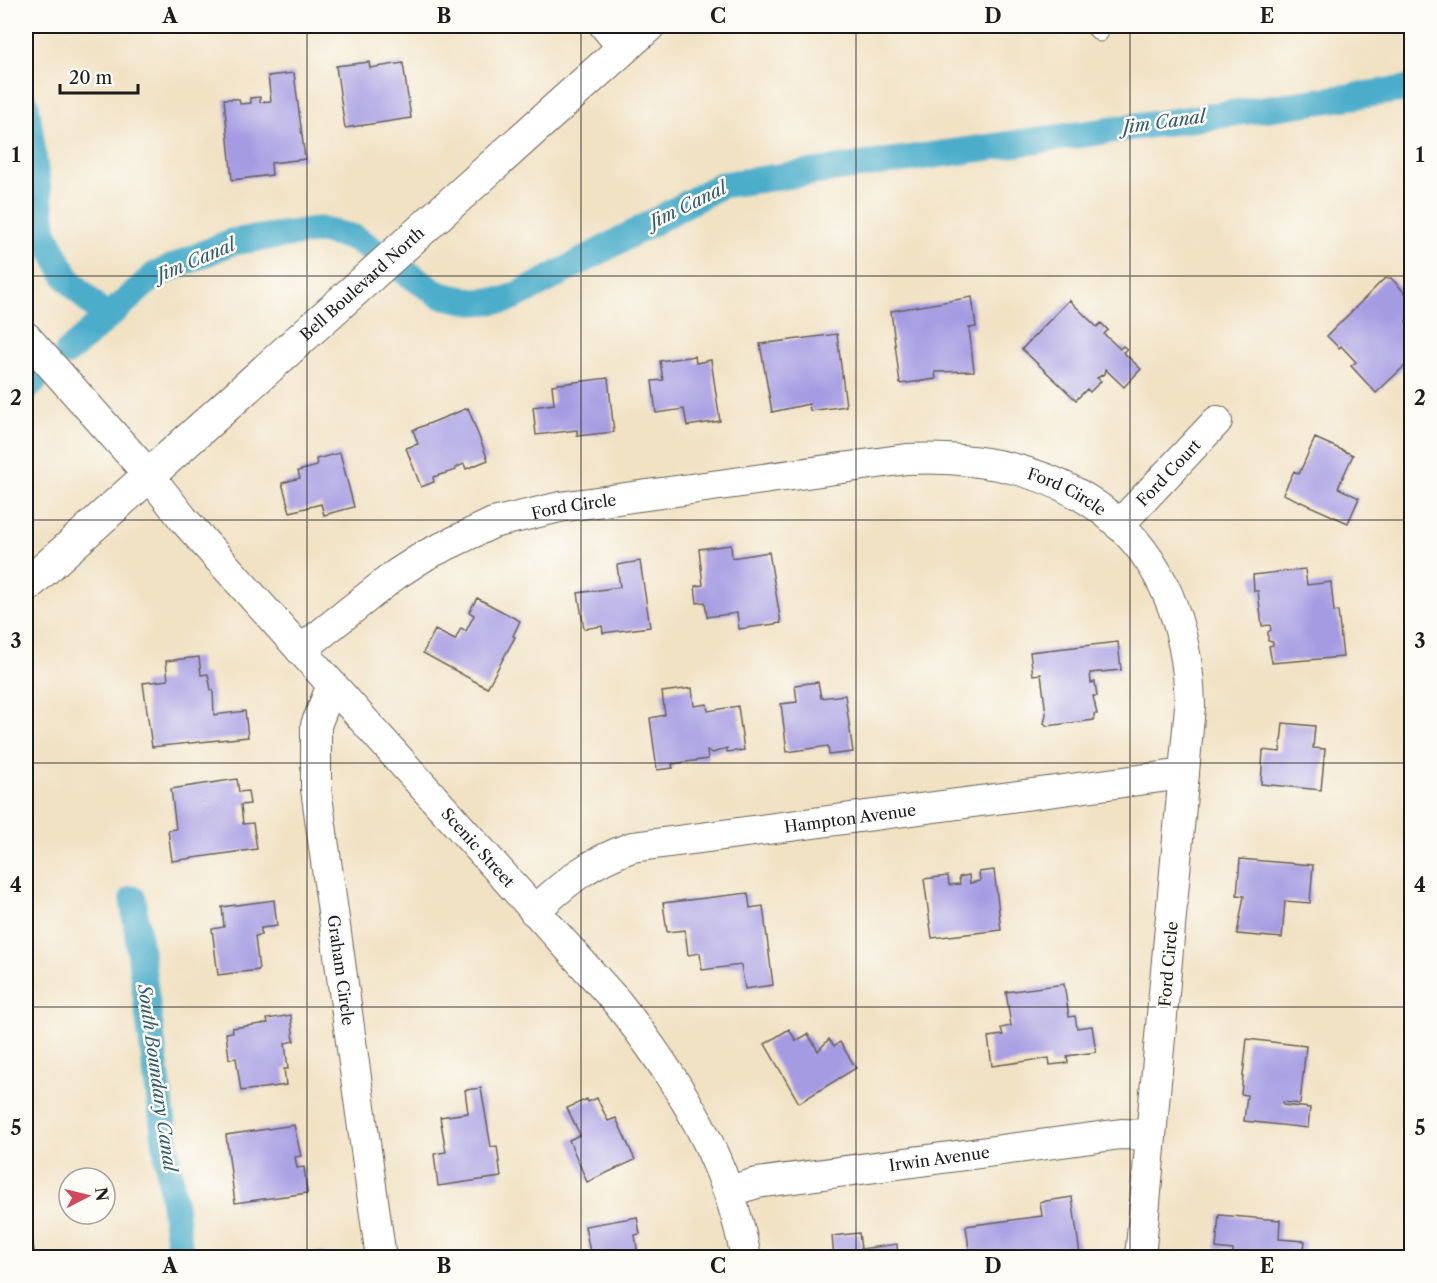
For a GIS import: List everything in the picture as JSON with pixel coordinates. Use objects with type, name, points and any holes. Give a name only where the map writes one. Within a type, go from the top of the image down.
[{"type":"street","name":"Bell Boulevard North","points":[[26,586],[414,237],[614,37],[648,26]]},
{"type":"street","name":"Scenic Street","points":[[26,337],[149,475],[184,520],[617,1002],[656,1051],[689,1104],[718,1161],[729,1191],[746,1257]]},
{"type":"street","name":"Ford Court","points":[[1119,525],[1217,421]]},
{"type":"street","name":"Ford Circle","points":[[301,650],[395,575],[426,555],[494,524],[560,507],[907,459],[946,458],[985,461],[1023,470],[1086,500],[1119,525],[1144,550],[1164,581],[1182,633],[1190,674],[1190,706],[1140,1257]]},
{"type":"street","name":"Graham Circle","points":[[332,685],[316,725],[316,789],[381,1257]]},
{"type":"street","name":"Hampton Avenue","points":[[534,911],[570,879],[599,859],[632,847],[1184,774]]},
{"type":"street","name":"Irwin Avenue","points":[[729,1191],[757,1183],[1120,1134],[1151,1135]]},
{"type":"building","points":[[369,62],[370,68],[403,63],[411,118],[345,128],[336,66]]},
{"type":"building","points":[[294,73],[305,159],[271,163],[272,175],[232,180],[224,99],[239,99],[240,104],[251,103],[250,98],[260,97],[260,102],[271,101],[268,76]]},
{"type":"building","points":[[1391,278],[1412,300],[1412,316],[1406,321],[1412,326],[1412,359],[1376,393],[1351,366],[1356,362],[1341,346],[1339,348],[1327,336],[1384,279]]},
{"type":"building","points":[[972,297],[976,327],[969,328],[974,371],[935,372],[936,379],[900,384],[891,311]]},
{"type":"building","points":[[1069,300],[1097,327],[1101,323],[1108,330],[1104,334],[1120,349],[1123,346],[1127,349],[1123,352],[1141,369],[1124,387],[1105,369],[1104,374],[1097,378],[1101,381],[1090,392],[1087,389],[1076,400],[1022,349]]},
{"type":"building","points":[[837,334],[846,406],[810,411],[809,404],[772,412],[760,344]]},
{"type":"building","points":[[695,356],[696,363],[711,360],[720,421],[687,426],[684,409],[656,413],[652,381],[663,380],[660,361]]},
{"type":"building","points":[[608,378],[614,432],[577,436],[577,430],[536,435],[533,407],[554,404],[552,385]]},
{"type":"building","points":[[468,408],[488,460],[466,469],[464,464],[455,468],[456,470],[433,477],[434,482],[421,487],[406,448],[418,444],[413,430]]},
{"type":"building","points":[[1315,438],[1353,455],[1338,488],[1359,498],[1348,523],[1283,494],[1294,471],[1299,474]]},
{"type":"building","points":[[340,453],[354,507],[324,515],[321,504],[290,512],[282,483],[300,478],[298,471],[317,466],[316,459]]},
{"type":"building","points":[[731,545],[732,558],[769,552],[781,623],[739,629],[737,613],[707,617],[705,602],[697,603],[695,586],[703,585],[699,549]]},
{"type":"building","points":[[640,561],[650,627],[603,633],[602,626],[584,629],[578,593],[620,587],[617,565]]},
{"type":"building","points":[[1305,569],[1307,585],[1331,582],[1334,612],[1338,611],[1343,657],[1272,663],[1269,646],[1273,645],[1273,642],[1268,641],[1270,625],[1262,626],[1258,591],[1254,591],[1253,575]]},
{"type":"building","points":[[477,598],[520,621],[513,636],[515,637],[487,688],[423,653],[435,630],[455,640],[461,628],[466,631],[474,615],[469,612]]},
{"type":"building","points":[[1118,642],[1121,670],[1090,673],[1091,683],[1095,682],[1097,696],[1093,696],[1097,714],[1094,714],[1094,720],[1047,726],[1044,723],[1046,714],[1041,674],[1033,675],[1030,652]]},
{"type":"building","points":[[199,657],[201,675],[208,674],[211,690],[213,690],[214,715],[245,711],[248,737],[152,747],[143,683],[168,680],[166,661]]},
{"type":"building","points":[[818,682],[821,698],[845,695],[853,752],[829,755],[828,746],[787,752],[781,704],[797,702],[795,685]]},
{"type":"building","points":[[692,688],[694,706],[707,704],[708,711],[738,706],[744,750],[727,752],[727,748],[713,753],[707,751],[708,759],[672,764],[673,768],[657,770],[650,718],[665,715],[662,692]]},
{"type":"building","points":[[1283,723],[1315,726],[1313,748],[1325,749],[1321,790],[1261,784],[1263,750],[1280,752]]},
{"type":"building","points":[[237,779],[239,792],[248,791],[250,804],[241,805],[243,824],[253,823],[257,849],[172,861],[168,830],[176,829],[171,789]]},
{"type":"building","points":[[1240,859],[1313,865],[1310,903],[1285,901],[1282,938],[1237,934],[1244,896],[1237,895]]},
{"type":"building","points":[[994,870],[1001,930],[932,938],[924,879],[948,876],[949,885],[960,884],[959,877],[969,875],[970,883],[980,881],[979,872]]},
{"type":"building","points":[[748,893],[750,908],[763,906],[773,985],[745,989],[741,965],[702,970],[700,953],[688,955],[685,930],[667,932],[663,903]]},
{"type":"building","points":[[274,900],[277,926],[261,928],[261,935],[255,936],[259,970],[218,975],[212,929],[224,927],[222,907]]},
{"type":"building","points":[[1064,984],[1069,1017],[1075,1016],[1077,1028],[1092,1026],[1096,1052],[1067,1056],[1068,1063],[1050,1065],[1049,1058],[992,1066],[988,1037],[1003,1035],[1001,1028],[1011,1026],[1006,992]]},
{"type":"building","points":[[291,1015],[294,1041],[285,1043],[288,1069],[284,1069],[286,1085],[241,1091],[236,1058],[229,1059],[226,1033],[233,1032],[232,1028],[268,1023],[267,1019]]},
{"type":"building","points":[[789,1029],[796,1041],[808,1034],[818,1051],[829,1039],[834,1046],[840,1042],[856,1068],[799,1103],[765,1044]]},
{"type":"building","points":[[1247,1039],[1306,1046],[1300,1104],[1283,1102],[1283,1105],[1310,1108],[1308,1128],[1244,1121],[1247,1095],[1241,1094]]},
{"type":"building","points":[[481,1088],[491,1147],[497,1146],[501,1177],[438,1186],[434,1154],[446,1152],[440,1117],[468,1113],[465,1090]]},
{"type":"building","points":[[597,1098],[608,1121],[616,1118],[635,1160],[587,1182],[569,1140],[580,1135],[567,1108],[587,1099],[588,1102]]},
{"type":"building","points":[[294,1125],[301,1156],[295,1157],[297,1168],[304,1167],[307,1193],[235,1203],[226,1135]]},
{"type":"building","points":[[1072,1197],[1080,1255],[970,1258],[966,1226],[1042,1216],[1040,1202]]},
{"type":"building","points":[[1219,1215],[1280,1220],[1279,1239],[1305,1241],[1303,1258],[1233,1258],[1233,1250],[1216,1248]]},
{"type":"building","points":[[637,1217],[640,1234],[635,1235],[638,1255],[646,1254],[646,1258],[591,1258],[585,1226]]},
{"type":"building","points":[[30,1222],[35,1258],[26,1258],[26,1223]]},
{"type":"building","points":[[859,1233],[861,1249],[897,1244],[898,1258],[834,1258],[832,1236]]},
{"type":"building","points":[[322,1252],[323,1258],[293,1258],[293,1256]]},
{"type":"waterway","name":"Jim Canal","points":[[68,352],[155,275],[231,242],[320,230],[355,238],[440,295],[474,302],[506,300],[538,285],[721,185],[1412,88]]},
{"type":"waterway","name":"South Boundary Canal","points":[[26,105],[44,233],[67,278],[106,318]]},
{"type":"waterway","name":"Jim Canal","points":[[26,389],[35,380]]},
{"type":"waterway","name":"South Boundary Canal","points":[[133,899],[181,1258]]}]
